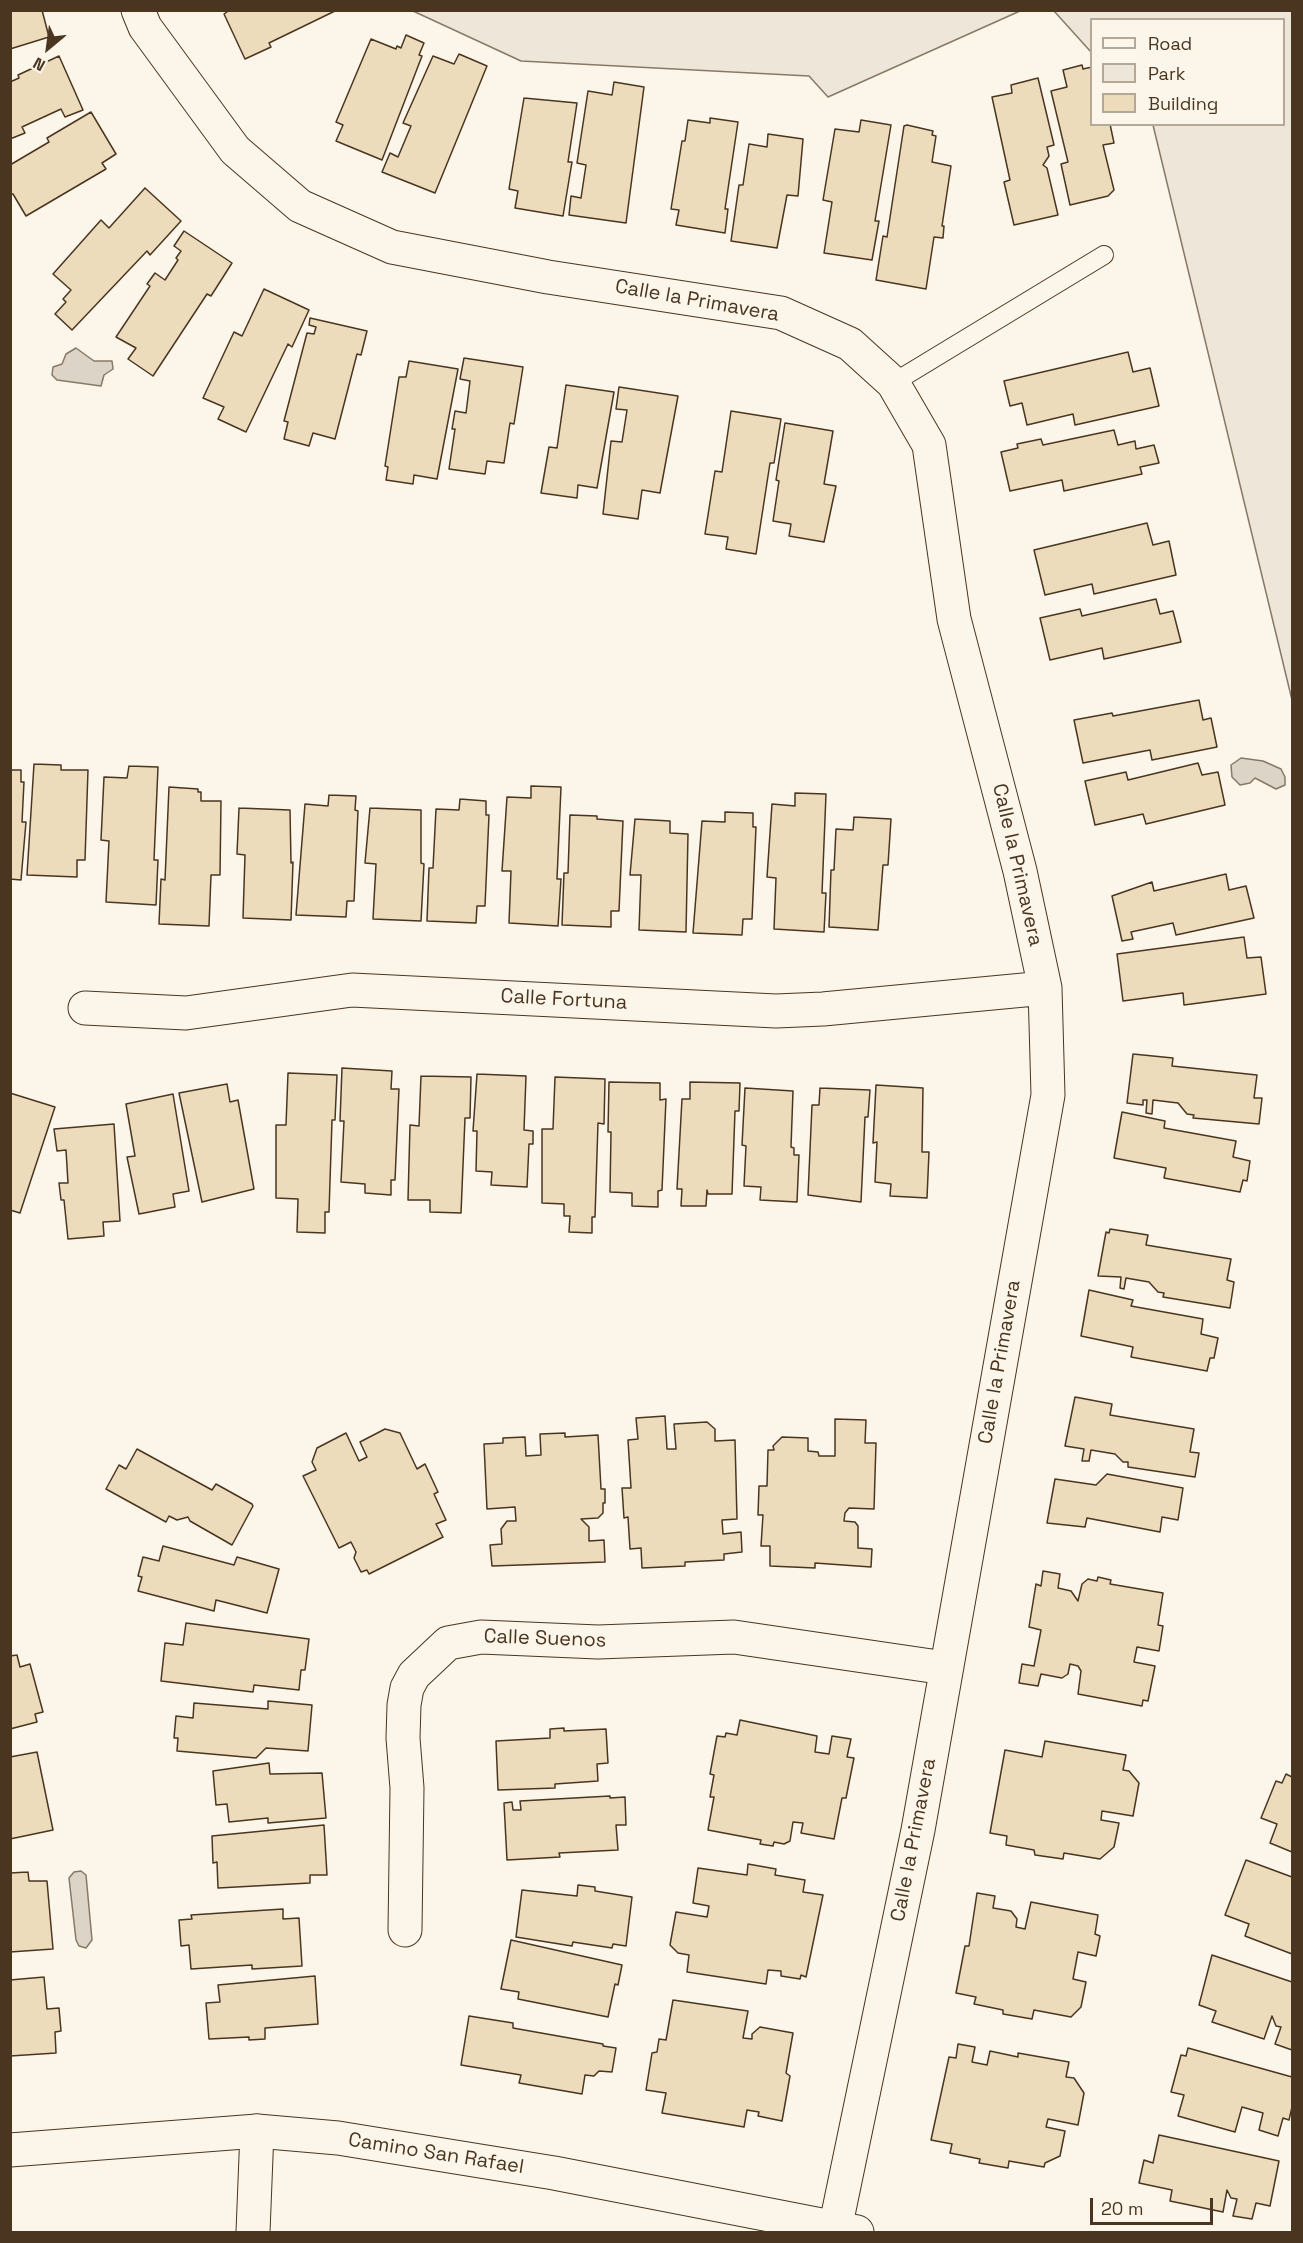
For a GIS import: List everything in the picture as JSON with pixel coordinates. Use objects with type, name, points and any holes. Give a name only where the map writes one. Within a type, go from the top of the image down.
[{"type":"street","name":"Calle la Primavera","points":[[138,10],[145,27],[235,150],[300,206],[392,247],[548,277],[781,313],[850,344],[893,383],[929,446],[954,619],[1020,871],[1045,988],[1048,1095],[846,2230]]},
{"type":"street","name":"Calle Fortuna","points":[[85,1008],[186,1013],[352,990],[776,1011],[823,1009],[1045,988]]},
{"type":"street","name":"Calle Suenos","points":[[405,1930],[407,1788],[403,1738],[404,1705],[407,1688],[414,1675],[448,1643],[481,1637],[598,1642],[734,1637],[945,1668]]},
{"type":"street","name":"Camino San Rafael","points":[[10,2150],[257,2131],[338,2138],[554,2173],[846,2230]]},
{"type":"street","points":[[253,2232],[257,2131]]},
{"type":"lane","points":[[893,383],[1104,255]]},
{"type":"green space","points":[[413,11],[1020,11],[828,97],[809,76],[521,61]]},
{"type":"green space","points":[[1054,11],[1292,11],[1292,700],[1153,126],[1285,126],[1285,18],[1090,18],[1090,51]]},
{"type":"shaded area","points":[[76,348],[94,361],[112,361],[113,369],[104,375],[101,386],[57,380],[52,375],[53,367],[62,364],[66,354]]},
{"type":"shaded area","points":[[1241,758],[1263,761],[1281,769],[1285,777],[1285,785],[1276,789],[1255,778],[1250,783],[1240,785],[1232,777],[1231,765]]},
{"type":"shaded area","points":[[81,1871],[86,1875],[92,1940],[86,1948],[79,1946],[76,1940],[69,1878],[74,1872]]},
{"type":"building","points":[[10,10],[42,10],[49,37],[10,49]]},
{"type":"building","points":[[230,10],[337,10],[269,43],[271,47],[245,59],[224,14]]},
{"type":"building","points":[[406,35],[424,43],[419,55],[422,56],[382,160],[336,141],[343,125],[336,122],[371,39],[396,49],[397,46],[401,48]]},
{"type":"building","points":[[459,54],[487,66],[435,193],[382,172],[390,153],[398,157],[411,126],[403,123],[433,56],[454,64]]},
{"type":"building","points":[[59,56],[83,110],[65,117],[61,109],[22,127],[25,133],[10,139],[10,82],[19,78],[18,75]]},
{"type":"building","points":[[1082,65],[1083,69],[1090,67],[1090,126],[1110,126],[1114,143],[1103,145],[1114,190],[1108,196],[1070,205],[1061,164],[1068,162],[1051,91],[1067,87],[1063,70]]},
{"type":"building","points":[[1038,78],[1054,145],[1047,147],[1049,156],[1043,165],[1047,168],[1058,215],[1014,225],[1004,182],[1010,180],[992,97],[1012,93],[1011,85]]},
{"type":"building","points":[[614,82],[644,87],[626,223],[569,215],[571,196],[581,198],[586,165],[577,163],[588,91],[612,95]]},
{"type":"building","points":[[524,98],[577,103],[568,162],[572,162],[563,216],[515,208],[518,191],[509,189]]},
{"type":"building","points":[[91,112],[116,154],[102,163],[106,169],[26,216],[13,194],[10,194],[10,165],[49,142],[47,138]]},
{"type":"building","points":[[710,118],[738,122],[725,209],[728,209],[725,233],[676,225],[679,210],[671,209],[682,141],[685,141],[688,120],[710,123]]},
{"type":"building","points":[[861,120],[891,125],[875,221],[879,221],[872,260],[824,253],[832,202],[823,200],[835,129],[859,132]]},
{"type":"building","points":[[904,126],[933,131],[932,135],[936,136],[932,162],[951,166],[942,226],[944,226],[943,238],[934,237],[926,289],[876,280],[883,236],[887,237]]},
{"type":"building","points":[[768,134],[803,139],[798,196],[787,195],[777,248],[731,241],[739,185],[743,185],[749,144],[767,147]]},
{"type":"building","points":[[145,188],[181,221],[150,255],[147,251],[72,330],[55,314],[66,302],[63,299],[71,290],[53,274],[101,220],[109,228]]},
{"type":"building","points":[[184,231],[232,263],[211,296],[207,294],[153,376],[128,359],[136,348],[116,337],[150,286],[147,284],[155,273],[165,280],[178,260],[176,258],[181,251],[174,246]]},
{"type":"building","points":[[264,289],[309,310],[292,347],[288,344],[246,432],[218,419],[224,407],[203,398],[234,332],[242,336]]},
{"type":"building","points":[[310,318],[367,331],[361,355],[357,354],[335,439],[313,433],[309,446],[284,439],[288,422],[284,421],[307,333],[314,334],[316,327],[309,325]]},
{"type":"building","points":[[1128,352],[1133,372],[1150,368],[1159,406],[1075,425],[1073,414],[1027,425],[1022,403],[1010,406],[1004,381]]},
{"type":"building","points":[[464,358],[523,367],[514,424],[510,423],[504,463],[487,461],[485,474],[449,469],[455,429],[452,429],[455,411],[466,413],[470,381],[460,379]]},
{"type":"building","points":[[409,361],[458,369],[437,479],[414,475],[413,484],[386,480],[388,467],[385,466],[399,377],[406,377]]},
{"type":"building","points":[[566,385],[614,392],[597,488],[578,485],[577,498],[541,493],[549,447],[557,448]]},
{"type":"building","points":[[619,387],[678,396],[660,493],[642,490],[638,519],[603,514],[611,441],[622,442],[627,410],[616,409]]},
{"type":"building","points":[[731,411],[781,419],[774,463],[770,463],[756,554],[726,549],[728,537],[705,534],[715,471],[722,472]]},
{"type":"building","points":[[785,423],[833,431],[824,484],[836,486],[824,542],[789,536],[791,524],[773,521],[779,481],[776,480]]},
{"type":"building","points":[[1114,430],[1118,445],[1135,441],[1136,449],[1154,445],[1159,463],[1140,467],[1142,474],[1064,491],[1062,480],[1010,491],[1001,452],[1018,448],[1017,444],[1041,439],[1043,445]]},
{"type":"building","points":[[1147,523],[1153,545],[1169,541],[1176,575],[1094,594],[1092,584],[1045,595],[1034,550]]},
{"type":"building","points":[[1156,599],[1160,614],[1173,611],[1181,642],[1104,659],[1102,648],[1050,660],[1040,618],[1080,609],[1082,616]]},
{"type":"building","points":[[1199,700],[1203,720],[1211,718],[1217,747],[1152,760],[1150,750],[1083,763],[1074,720],[1112,713],[1113,716]]},
{"type":"building","points":[[1198,763],[1202,775],[1218,772],[1225,805],[1146,824],[1143,814],[1095,825],[1085,781],[1126,772],[1128,780]]},
{"type":"building","points":[[34,764],[61,765],[61,770],[88,770],[85,860],[77,860],[77,877],[27,875]]},
{"type":"building","points":[[129,766],[158,767],[154,860],[158,860],[156,905],[106,902],[109,841],[101,840],[104,777],[127,778]]},
{"type":"building","points":[[10,770],[21,770],[21,782],[24,782],[22,822],[26,822],[21,880],[10,879]]},
{"type":"building","points":[[531,786],[561,787],[557,879],[561,879],[558,926],[509,923],[511,871],[502,871],[507,797],[531,798]]},
{"type":"building","points":[[169,787],[198,789],[198,792],[201,792],[201,801],[221,801],[220,875],[211,875],[209,926],[159,924],[161,879],[165,880]]},
{"type":"building","points":[[795,793],[826,794],[822,893],[826,893],[824,932],[774,929],[776,878],[767,877],[772,804],[795,806]]},
{"type":"building","points":[[329,795],[356,796],[355,810],[358,811],[354,901],[347,901],[346,917],[296,915],[305,804],[328,806]]},
{"type":"building","points":[[460,799],[486,801],[486,815],[489,815],[485,906],[477,906],[476,923],[427,921],[429,868],[433,868],[436,809],[459,810]]},
{"type":"building","points":[[239,808],[290,810],[291,863],[293,862],[291,920],[243,918],[245,855],[237,854]]},
{"type":"building","points":[[370,808],[421,810],[421,863],[424,864],[421,921],[373,919],[376,864],[365,863]]},
{"type":"building","points":[[725,812],[753,813],[753,827],[756,827],[752,919],[743,919],[742,935],[693,933],[702,821],[725,822]]},
{"type":"building","points":[[570,815],[597,816],[597,819],[623,821],[619,911],[611,911],[611,927],[562,925],[564,873],[568,873]]},
{"type":"building","points":[[854,817],[891,819],[888,865],[883,865],[878,930],[829,927],[831,870],[834,870],[836,829],[853,830]]},
{"type":"building","points":[[635,819],[670,821],[670,833],[688,834],[686,932],[639,930],[641,875],[630,875]]},
{"type":"building","points":[[1226,874],[1229,890],[1246,886],[1254,918],[1176,935],[1173,923],[1131,932],[1133,939],[1122,941],[1112,896],[1152,882],[1154,891]]},
{"type":"building","points":[[1244,937],[1247,958],[1261,957],[1266,994],[1184,1005],[1183,993],[1123,1001],[1117,954]]},
{"type":"building","points":[[1133,1054],[1173,1058],[1172,1066],[1257,1075],[1254,1098],[1262,1098],[1259,1124],[1193,1118],[1194,1115],[1187,1114],[1178,1103],[1153,1100],[1152,1114],[1146,1113],[1147,1100],[1143,1100],[1143,1105],[1127,1103]]},
{"type":"building","points":[[342,1068],[392,1071],[391,1089],[399,1089],[395,1180],[391,1180],[391,1195],[365,1193],[365,1184],[341,1182],[344,1121],[340,1121]]},
{"type":"building","points":[[288,1073],[337,1075],[335,1120],[332,1120],[329,1212],[325,1212],[325,1233],[297,1232],[298,1199],[276,1198],[276,1125],[286,1125]]},
{"type":"building","points":[[477,1074],[526,1076],[524,1130],[533,1131],[533,1144],[529,1144],[527,1187],[491,1185],[492,1172],[476,1171],[477,1131],[473,1131]]},
{"type":"building","points":[[421,1076],[471,1077],[470,1118],[465,1118],[461,1213],[430,1212],[430,1200],[408,1200],[410,1125],[419,1126]]},
{"type":"building","points":[[555,1077],[605,1079],[604,1124],[598,1123],[595,1217],[592,1217],[592,1233],[569,1232],[570,1216],[564,1216],[564,1204],[542,1203],[542,1129],[553,1129]]},
{"type":"building","points":[[609,1082],[660,1083],[660,1100],[666,1099],[662,1190],[658,1191],[658,1207],[632,1206],[632,1193],[610,1192]]},
{"type":"building","points":[[690,1082],[740,1083],[739,1111],[735,1111],[732,1194],[708,1194],[707,1190],[706,1206],[681,1206],[682,1189],[677,1189],[682,1099],[690,1099]]},
{"type":"building","points":[[227,1084],[230,1102],[238,1100],[254,1189],[202,1202],[179,1093]]},
{"type":"building","points":[[876,1085],[923,1088],[922,1152],[929,1152],[927,1198],[890,1196],[891,1184],[875,1182],[877,1142],[873,1143]]},
{"type":"building","points":[[745,1088],[793,1091],[791,1147],[794,1148],[794,1155],[799,1155],[797,1202],[760,1200],[761,1187],[744,1186],[746,1146],[742,1145]]},
{"type":"building","points":[[820,1088],[870,1090],[868,1117],[865,1117],[861,1202],[808,1195],[812,1105],[819,1105]]},
{"type":"building","points":[[10,1093],[55,1107],[20,1213],[10,1210]]},
{"type":"building","points":[[173,1094],[189,1191],[173,1194],[175,1207],[139,1214],[127,1157],[135,1156],[126,1104]]},
{"type":"building","points":[[1122,1112],[1165,1121],[1164,1128],[1236,1141],[1233,1157],[1250,1161],[1247,1181],[1243,1180],[1240,1192],[1164,1178],[1166,1168],[1114,1158]]},
{"type":"building","points":[[114,1124],[120,1221],[103,1222],[104,1236],[68,1239],[64,1200],[61,1200],[59,1183],[68,1183],[66,1150],[57,1151],[54,1129]]},
{"type":"building","points":[[1110,1229],[1148,1235],[1146,1245],[1231,1259],[1227,1280],[1234,1282],[1230,1308],[1163,1297],[1164,1293],[1158,1292],[1149,1282],[1126,1278],[1124,1289],[1120,1288],[1121,1277],[1098,1276],[1106,1232],[1109,1233]]},
{"type":"building","points":[[1089,1290],[1133,1300],[1131,1306],[1203,1319],[1201,1334],[1218,1338],[1214,1358],[1210,1358],[1207,1371],[1131,1357],[1133,1347],[1081,1336]]},
{"type":"building","points":[[1075,1397],[1112,1404],[1110,1415],[1194,1429],[1190,1452],[1199,1453],[1195,1477],[1128,1467],[1128,1462],[1123,1462],[1115,1454],[1091,1450],[1089,1461],[1082,1461],[1084,1449],[1065,1446]]},
{"type":"building","points":[[665,1416],[667,1449],[676,1449],[674,1424],[707,1422],[715,1429],[715,1441],[735,1440],[737,1519],[722,1520],[723,1534],[741,1532],[742,1552],[724,1554],[724,1560],[685,1562],[685,1566],[642,1568],[641,1548],[630,1549],[628,1517],[624,1518],[622,1488],[631,1488],[628,1440],[638,1439],[636,1418]]},
{"type":"building","points":[[835,1419],[866,1420],[865,1443],[876,1443],[874,1509],[849,1508],[845,1513],[844,1521],[855,1522],[858,1526],[858,1548],[872,1549],[871,1567],[815,1563],[815,1568],[770,1566],[770,1546],[761,1546],[763,1515],[758,1515],[759,1486],[767,1486],[768,1450],[774,1450],[773,1446],[782,1437],[808,1438],[808,1451],[818,1452],[819,1456],[835,1456]]},
{"type":"building","points":[[385,1429],[400,1433],[417,1469],[425,1464],[438,1492],[434,1494],[446,1520],[436,1524],[443,1537],[369,1574],[367,1570],[361,1572],[354,1558],[356,1552],[351,1542],[339,1548],[303,1476],[316,1470],[312,1462],[317,1448],[346,1433],[359,1461],[367,1457],[360,1442]]},
{"type":"building","points":[[565,1433],[565,1437],[598,1435],[601,1489],[605,1489],[603,1513],[598,1518],[581,1519],[589,1527],[589,1541],[604,1540],[605,1562],[492,1566],[490,1545],[502,1544],[501,1529],[507,1521],[516,1521],[515,1507],[487,1509],[484,1444],[503,1443],[503,1438],[525,1437],[526,1456],[541,1455],[540,1434]]},
{"type":"building","points":[[137,1449],[212,1490],[216,1484],[252,1504],[232,1545],[190,1521],[188,1517],[177,1520],[169,1516],[166,1522],[106,1489],[119,1465],[126,1469]]},
{"type":"building","points":[[1107,1474],[1183,1488],[1178,1520],[1162,1517],[1160,1532],[1087,1518],[1085,1527],[1047,1523],[1055,1479],[1096,1485]]},
{"type":"building","points":[[163,1546],[234,1565],[237,1557],[279,1569],[267,1613],[216,1600],[214,1611],[138,1591],[142,1577],[138,1576],[143,1557],[159,1561]]},
{"type":"building","points":[[1043,1571],[1060,1574],[1058,1588],[1071,1591],[1078,1601],[1082,1584],[1088,1579],[1097,1581],[1098,1577],[1111,1580],[1110,1584],[1163,1593],[1158,1625],[1163,1626],[1159,1651],[1137,1647],[1134,1662],[1155,1666],[1148,1701],[1143,1700],[1142,1706],[1078,1694],[1081,1671],[1078,1666],[1070,1664],[1068,1674],[1062,1678],[1041,1674],[1038,1686],[1019,1683],[1022,1664],[1034,1666],[1041,1630],[1029,1627],[1036,1584],[1041,1586]]},
{"type":"building","points":[[186,1623],[309,1639],[305,1670],[301,1670],[299,1690],[254,1685],[253,1692],[161,1681],[165,1643],[183,1645]]},
{"type":"building","points":[[17,1655],[20,1667],[30,1664],[43,1712],[35,1714],[37,1722],[10,1729],[10,1656]]},
{"type":"building","points":[[268,1701],[312,1705],[308,1751],[266,1748],[256,1758],[177,1751],[178,1738],[174,1738],[176,1716],[193,1718],[194,1703],[268,1709]]},
{"type":"building","points":[[740,1720],[817,1736],[815,1752],[829,1754],[832,1736],[851,1739],[847,1757],[854,1758],[846,1798],[842,1798],[834,1839],[801,1833],[803,1823],[793,1822],[790,1841],[784,1844],[774,1842],[773,1846],[760,1844],[761,1840],[708,1830],[714,1797],[710,1797],[714,1775],[710,1774],[717,1736],[725,1737],[726,1733],[737,1735]]},
{"type":"building","points":[[564,1728],[564,1731],[606,1729],[608,1763],[597,1764],[598,1781],[555,1784],[555,1788],[498,1790],[496,1741],[550,1738],[550,1729]]},
{"type":"building","points":[[1045,1741],[1126,1755],[1123,1770],[1129,1771],[1139,1783],[1133,1816],[1102,1811],[1101,1820],[1119,1823],[1114,1847],[1100,1859],[1064,1853],[1063,1859],[1035,1855],[1034,1850],[1006,1845],[1007,1836],[990,1833],[1005,1750],[1042,1757]]},
{"type":"building","points":[[37,1752],[53,1830],[10,1839],[10,1757]]},
{"type":"building","points":[[269,1763],[270,1774],[322,1773],[326,1818],[268,1823],[268,1818],[229,1822],[227,1804],[216,1805],[213,1771]]},
{"type":"building","points":[[1286,1774],[1292,1777],[1292,1852],[1270,1843],[1277,1824],[1261,1818],[1276,1781],[1282,1783]]},
{"type":"building","points":[[610,1796],[610,1798],[625,1797],[626,1825],[616,1825],[618,1850],[559,1853],[560,1857],[507,1860],[504,1803],[512,1802],[513,1810],[521,1810],[520,1801]]},
{"type":"building","points":[[324,1825],[327,1875],[310,1875],[310,1883],[218,1888],[217,1862],[213,1863],[212,1836]]},
{"type":"building","points":[[1246,1860],[1292,1877],[1292,1954],[1245,1936],[1249,1924],[1225,1915]]},
{"type":"building","points":[[748,1864],[776,1869],[775,1875],[805,1880],[803,1892],[823,1895],[806,1977],[801,1975],[800,1979],[781,1976],[781,1971],[768,1970],[766,1984],[687,1972],[689,1955],[678,1953],[670,1945],[676,1912],[707,1917],[709,1906],[693,1903],[698,1868],[747,1875]]},
{"type":"building","points":[[28,1872],[29,1881],[47,1881],[53,1949],[10,1952],[10,1873]]},
{"type":"building","points":[[578,1885],[595,1887],[595,1891],[632,1897],[626,1946],[613,1944],[612,1948],[573,1942],[572,1946],[516,1937],[522,1890],[577,1896]]},
{"type":"building","points":[[977,1893],[995,1896],[993,1908],[1011,1911],[1017,1919],[1016,1927],[1025,1929],[1031,1902],[1098,1915],[1095,1934],[1100,1936],[1096,1956],[1078,1952],[1073,1979],[1086,1982],[1081,2007],[1071,2017],[1034,2010],[1032,2019],[1003,2014],[1003,2010],[974,2004],[976,1997],[956,1993],[965,1946],[969,1946]]},
{"type":"building","points":[[283,1909],[283,1919],[299,1918],[302,1966],[252,1969],[252,1965],[191,1969],[189,1945],[181,1946],[179,1920],[192,1919],[191,1915]]},
{"type":"building","points":[[511,1940],[622,1965],[618,1985],[615,1984],[608,2017],[518,1999],[519,1992],[501,1989]]},
{"type":"building","points":[[1212,1955],[1292,1982],[1292,2050],[1275,2044],[1281,2027],[1276,2026],[1272,2016],[1264,2039],[1212,2022],[1216,2011],[1199,2005]]},
{"type":"building","points":[[315,1976],[318,2024],[265,2028],[265,2039],[249,2040],[249,2037],[209,2039],[206,2003],[220,2002],[218,1985]]},
{"type":"building","points":[[44,1977],[47,2009],[59,2008],[61,2031],[55,2032],[56,2053],[10,2056],[10,1980]]},
{"type":"building","points":[[673,2000],[748,2011],[743,2038],[752,2039],[752,2034],[760,2027],[793,2033],[786,2073],[790,2076],[782,2121],[758,2116],[759,2112],[747,2110],[744,2127],[662,2113],[666,2093],[646,2090],[652,2053],[657,2052],[659,2039],[666,2040]]},
{"type":"building","points":[[469,2016],[513,2023],[513,2028],[616,2048],[612,2072],[599,2071],[594,2076],[585,2075],[582,2094],[519,2083],[521,2075],[461,2065]]},
{"type":"building","points":[[958,2044],[975,2047],[972,2062],[987,2065],[990,2051],[1018,2057],[1018,2053],[1069,2062],[1066,2077],[1074,2078],[1084,2093],[1078,2125],[1048,2119],[1046,2127],[1065,2131],[1060,2156],[1045,2163],[1044,2167],[1009,2161],[1008,2168],[979,2163],[980,2159],[950,2153],[952,2144],[931,2140],[949,2057],[956,2058]]},
{"type":"building","points":[[1188,2048],[1292,2077],[1292,2107],[1289,2120],[1283,2118],[1278,2136],[1259,2130],[1263,2113],[1242,2107],[1235,2132],[1178,2116],[1184,2095],[1171,2092],[1181,2055],[1186,2056]]},
{"type":"building","points":[[1159,2135],[1279,2161],[1270,2206],[1256,2203],[1252,2219],[1233,2216],[1237,2199],[1231,2198],[1227,2190],[1223,2212],[1170,2201],[1172,2190],[1139,2183],[1144,2160],[1153,2163]]}]
